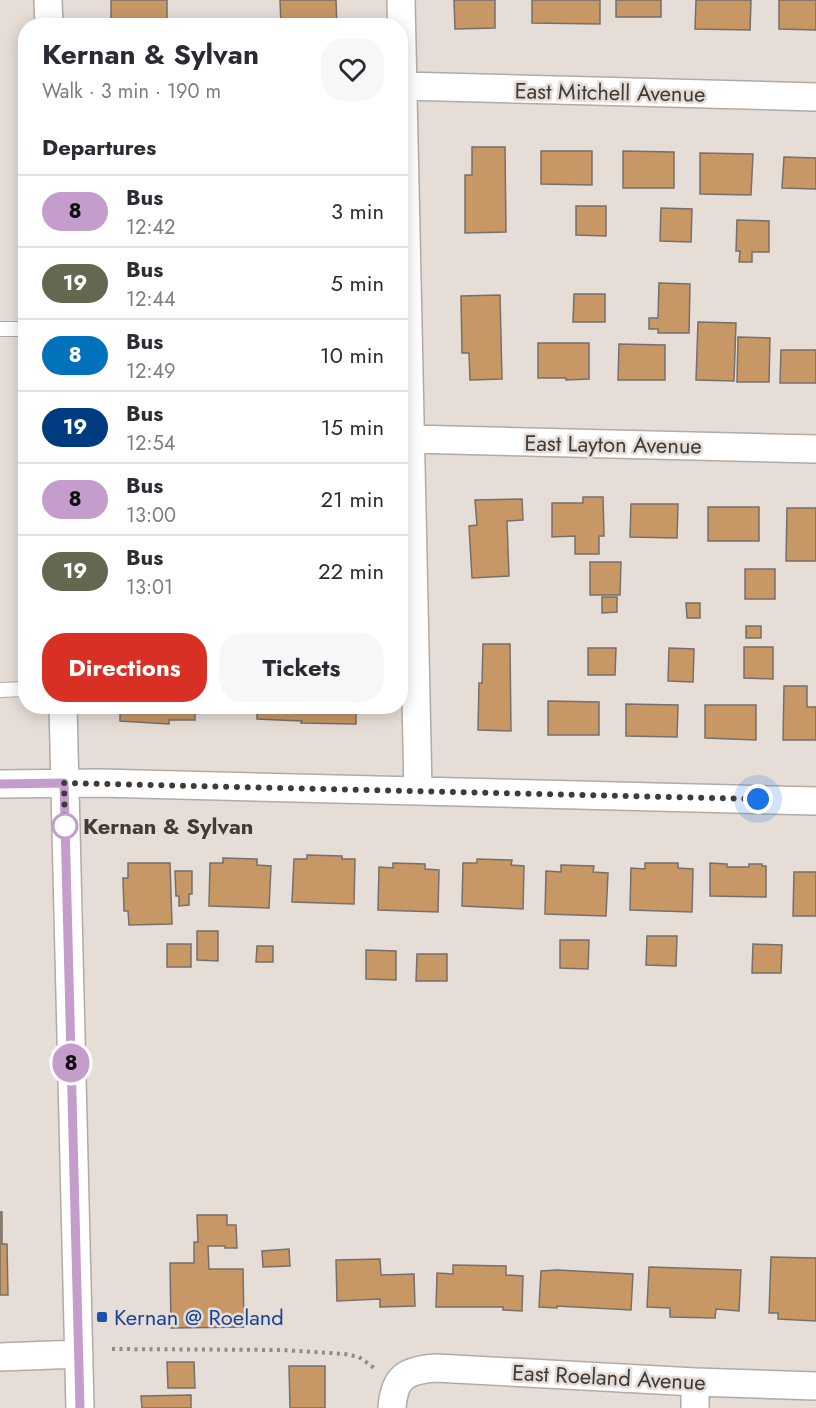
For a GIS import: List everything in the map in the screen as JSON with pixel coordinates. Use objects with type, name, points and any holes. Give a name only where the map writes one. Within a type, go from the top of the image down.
[{"type":"street","points":[[48,0],[49,18]]},
{"type":"street","points":[[401,0],[402,18]]},
{"type":"street","name":"East Mitchell Avenue","points":[[408,86],[816,97]]},
{"type":"street","points":[[408,288],[418,791]]},
{"type":"street","name":"East Layton Avenue","points":[[411,440],[816,449]]},
{"type":"street","points":[[63,714],[80,1408]]},
{"type":"street","points":[[0,784],[64,783],[816,801]]},
{"type":"street","points":[[0,1357],[79,1354]]},
{"type":"street","name":"East Roeland Avenue","points":[[398,1389],[418,1369],[436,1368],[695,1395],[816,1386]]},
{"type":"lane","points":[[0,329],[18,329]]},
{"type":"lane","points":[[0,690],[18,689]]},
{"type":"path","points":[[112,1349],[282,1350],[345,1354],[359,1357],[398,1389]]},
{"type":"building","points":[[111,0],[167,0],[167,18],[111,18]]},
{"type":"building","points":[[280,0],[336,0],[337,18],[281,18]]},
{"type":"building","points":[[454,0],[495,0],[495,28],[455,29]]},
{"type":"building","points":[[532,0],[600,0],[600,24],[532,23]]},
{"type":"building","points":[[616,0],[661,0],[661,17],[616,17]]},
{"type":"building","points":[[696,0],[751,0],[750,30],[695,29]]},
{"type":"building","points":[[779,0],[816,0],[816,30],[779,29]]},
{"type":"building","points":[[472,147],[505,147],[506,232],[465,233],[465,175],[472,175]]},
{"type":"building","points":[[541,151],[592,151],[592,185],[541,184]]},
{"type":"building","points":[[623,151],[674,152],[674,188],[623,188]]},
{"type":"building","points":[[700,153],[753,154],[751,195],[700,194]]},
{"type":"building","points":[[784,157],[816,158],[816,189],[782,188]]},
{"type":"building","points":[[576,206],[606,206],[606,236],[576,235]]},
{"type":"building","points":[[661,208],[692,209],[691,242],[660,241]]},
{"type":"building","points":[[737,220],[769,221],[769,252],[752,252],[752,262],[739,262],[740,251],[736,251]]},
{"type":"building","points":[[659,283],[690,284],[689,333],[658,333],[658,329],[649,329],[649,318],[658,318]]},
{"type":"building","points":[[574,294],[605,294],[605,322],[573,322]]},
{"type":"building","points":[[500,295],[502,379],[470,380],[469,353],[462,353],[461,296]]},
{"type":"building","points":[[698,322],[736,323],[734,381],[696,380]]},
{"type":"building","points":[[738,337],[770,338],[769,382],[737,382]]},
{"type":"building","points":[[538,343],[589,343],[589,379],[538,378]]},
{"type":"building","points":[[619,344],[665,345],[665,380],[618,380]]},
{"type":"building","points":[[781,350],[816,350],[816,383],[780,383]]},
{"type":"building","points":[[583,497],[603,497],[604,536],[599,536],[599,554],[575,554],[575,536],[552,537],[552,503],[583,503]]},
{"type":"building","points":[[522,499],[523,520],[507,521],[509,576],[472,578],[469,526],[477,525],[475,500]]},
{"type":"building","points":[[631,504],[678,504],[677,538],[630,537]]},
{"type":"building","points":[[708,507],[759,507],[759,541],[708,541]]},
{"type":"building","points":[[787,508],[816,508],[816,561],[786,561]]},
{"type":"building","points":[[590,562],[621,562],[620,595],[590,595]]},
{"type":"building","points":[[745,569],[775,569],[775,599],[745,599]]},
{"type":"building","points":[[602,597],[617,597],[617,612],[602,613]]},
{"type":"building","points":[[686,603],[700,603],[700,618],[687,618]]},
{"type":"building","points":[[746,626],[761,626],[761,638],[746,638]]},
{"type":"building","points":[[483,644],[510,644],[511,731],[478,730]]},
{"type":"building","points":[[744,647],[773,647],[773,679],[744,678]]},
{"type":"building","points":[[588,648],[616,648],[615,675],[588,675]]},
{"type":"building","points":[[669,648],[694,649],[693,682],[668,681]]},
{"type":"building","points":[[784,686],[807,686],[807,707],[816,707],[816,740],[783,740]]},
{"type":"building","points":[[548,701],[599,702],[599,735],[548,735]]},
{"type":"building","points":[[626,704],[678,705],[677,737],[626,736]]},
{"type":"building","points":[[705,705],[756,705],[756,740],[705,738]]},
{"type":"building","points":[[120,714],[195,714],[195,720],[169,720],[169,724],[120,721]]},
{"type":"building","points":[[257,714],[356,714],[356,724],[301,723],[302,721],[257,719]]},
{"type":"building","points":[[307,855],[342,856],[342,859],[355,859],[354,904],[292,902],[294,859],[307,859]]},
{"type":"building","points":[[223,858],[257,859],[257,865],[271,866],[269,908],[209,906],[210,863],[223,863]]},
{"type":"building","points":[[477,859],[512,860],[511,865],[524,866],[523,909],[462,906],[463,863],[477,863]]},
{"type":"building","points":[[128,863],[170,863],[172,924],[129,925],[128,911],[124,911],[123,878],[128,878]]},
{"type":"building","points":[[393,863],[425,864],[425,869],[439,870],[438,912],[378,910],[379,867],[393,868]]},
{"type":"building","points":[[645,863],[678,863],[678,868],[693,869],[692,912],[630,910],[631,868],[645,869]]},
{"type":"building","points":[[710,863],[727,864],[727,867],[749,867],[749,864],[766,866],[766,897],[710,896]]},
{"type":"building","points":[[561,865],[594,866],[593,872],[608,873],[606,916],[545,914],[546,871],[561,872]]},
{"type":"building","points":[[175,871],[192,871],[192,894],[189,894],[189,905],[179,906],[179,896],[176,896]]},
{"type":"building","points":[[794,872],[816,872],[816,916],[793,916]]},
{"type":"building","points":[[197,931],[218,931],[218,961],[197,960]]},
{"type":"building","points":[[647,936],[677,936],[676,966],[646,965]]},
{"type":"building","points":[[560,940],[589,940],[588,969],[560,968]]},
{"type":"building","points":[[167,944],[191,944],[191,967],[167,967]]},
{"type":"building","points":[[753,944],[782,945],[781,973],[752,973]]},
{"type":"building","points":[[257,946],[273,946],[273,962],[256,962]]},
{"type":"building","points":[[366,950],[396,951],[396,980],[366,979]]},
{"type":"building","points":[[417,954],[447,954],[447,981],[416,981]]},
{"type":"building","points":[[0,1212],[2,1212],[2,1244],[7,1244],[8,1295],[0,1295]]},
{"type":"building","points":[[197,1215],[227,1215],[227,1225],[236,1225],[237,1248],[208,1246],[209,1269],[243,1269],[244,1327],[171,1328],[170,1263],[194,1263],[194,1242],[198,1242]]},
{"type":"building","points":[[289,1249],[290,1266],[263,1267],[262,1251]]},
{"type":"building","points":[[771,1257],[816,1258],[816,1321],[778,1319],[778,1313],[769,1313]]},
{"type":"building","points":[[380,1259],[381,1275],[414,1274],[415,1306],[380,1307],[380,1299],[337,1301],[336,1260]]},
{"type":"building","points":[[453,1265],[506,1266],[506,1275],[523,1276],[522,1311],[503,1310],[503,1307],[436,1307],[437,1273],[453,1274]]},
{"type":"building","points":[[649,1267],[741,1270],[739,1311],[716,1309],[715,1318],[670,1317],[670,1308],[647,1307]]},
{"type":"building","points":[[541,1271],[633,1274],[631,1310],[539,1307]]},
{"type":"building","points":[[167,1362],[194,1362],[195,1388],[168,1388]]},
{"type":"building","points":[[289,1366],[325,1366],[325,1408],[290,1408]]},
{"type":"building","points":[[191,1395],[191,1408],[142,1408],[141,1396]]},
{"type":"bus line","name":"8","points":[[0,784],[64,783],[80,1408]]},
{"type":"place","name":"Kernan & Sylvan","points":[[65,826]]},
{"type":"place","name":"Kernan @ Roeland","points":[[102,1317]]},
{"type":"route","points":[[65,826],[64,783],[758,799]]}]
